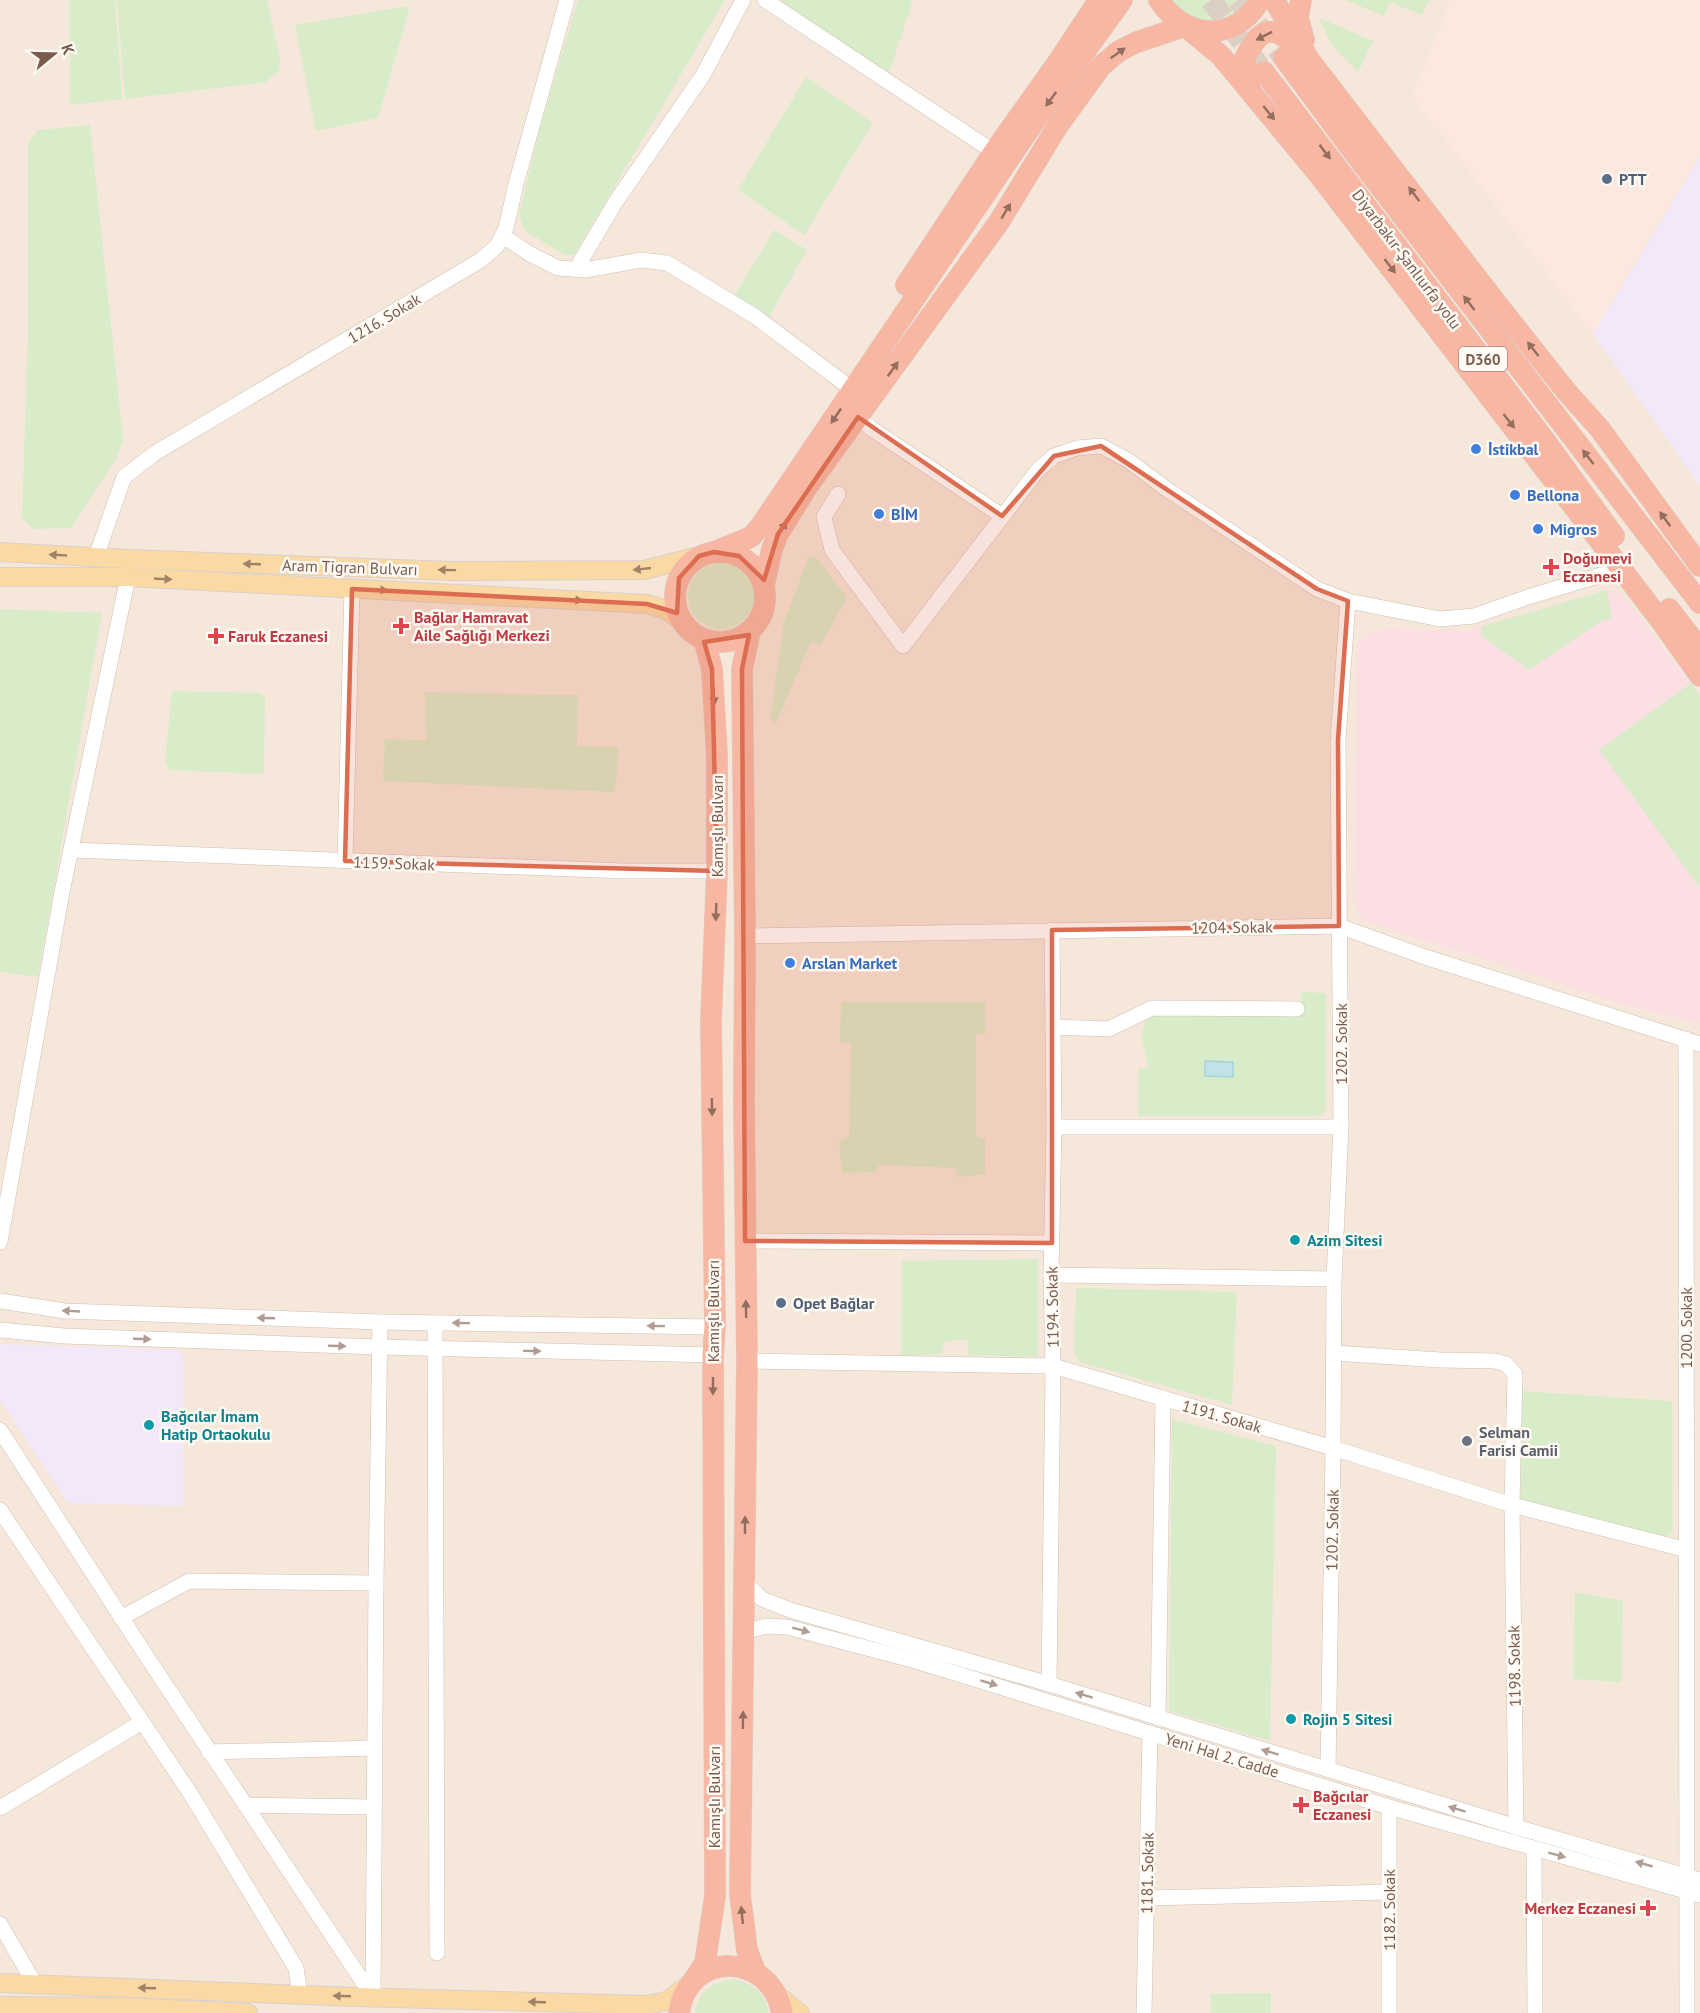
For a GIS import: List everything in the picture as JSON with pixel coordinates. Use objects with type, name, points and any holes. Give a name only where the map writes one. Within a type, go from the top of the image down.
[{"type":"highway","points":[[858,383],[872,337],[994,152],[1099,0]]},
{"type":"highway","points":[[1122,0],[1034,122],[760,527],[751,537],[706,554],[687,566],[679,578],[675,592],[676,608],[682,621],[692,632],[704,639],[716,642],[728,641],[740,638],[758,621],[763,610],[764,585],[772,549],[778,534],[807,487],[999,222],[1057,127],[1101,66],[1119,51],[1137,42],[1185,26],[1202,31],[1219,31],[1235,26],[1249,16],[1260,0]]},
{"type":"highway","points":[[1159,0],[1170,16],[1221,56],[1320,176],[1533,452],[1627,566],[1700,676]]},
{"type":"highway","points":[[1274,0],[1310,61]]},
{"type":"highway","points":[[1301,0],[1298,18],[1310,61]]},
{"type":"highway","points":[[1252,92],[1244,60],[1254,41],[1272,31],[1285,36],[1310,61],[1566,391],[1600,429],[1700,566]]},
{"type":"highway","name":"Diyarbakır-Şanlıurfa yolu","points":[[1284,58],[1362,164],[1700,603]]},
{"type":"highway","name":"Diyarbakır-Şanlıurfa yolu","points":[[1264,72],[1536,428],[1627,566],[1700,649]]},
{"type":"highway","points":[[1566,391],[1682,580]]},
{"type":"highway","points":[[706,554],[727,552],[739,556],[750,563],[764,585]]},
{"type":"highway","name":"Kamışlı Bulvarı","points":[[750,631],[742,669],[747,1361],[740,1894],[747,1950],[755,1971]]},
{"type":"highway","name":"Kamışlı Bulvarı","points":[[679,2013],[684,1995],[705,1963],[715,1896],[713,1355],[715,1327],[711,1020],[717,871],[717,756],[712,669],[704,639]]},
{"type":"highway","points":[[693,1981],[706,1971],[722,1966],[739,1966],[755,1971],[768,1981],[780,2004]]},
{"type":"main road","name":"Aram Tigran Bulvarı","points":[[0,552],[451,571],[644,570],[706,554]]},
{"type":"main road","points":[[0,577],[128,577],[647,604],[666,610],[682,621]]},
{"type":"main road","points":[[0,1983],[647,2005],[667,2001],[693,1981]]},
{"type":"main road","points":[[780,2004],[800,2013]]},
{"type":"main road","points":[[0,2006],[126,2007],[248,2013]]},
{"type":"street","name":"1216. Sokak","points":[[96,557],[124,477],[155,453],[482,260],[497,246],[506,228],[567,0]]},
{"type":"street","points":[[576,269],[615,203],[704,75],[743,0]]},
{"type":"street","points":[[765,0],[994,152]]},
{"type":"street","points":[[503,236],[530,254],[558,268],[585,270],[641,260],[667,264],[756,317],[858,383]]},
{"type":"street","points":[[858,417],[872,429],[1002,516]]},
{"type":"street","points":[[838,494],[824,517],[832,550],[903,646],[1038,470],[1054,456],[1077,448],[1101,446],[1129,461],[1165,488],[1317,589],[1348,601],[1440,619],[1474,616],[1627,566]]},
{"type":"street","points":[[0,1242],[71,850],[128,577]]},
{"type":"street","points":[[345,861],[352,589]]},
{"type":"street","name":"1202. Sokak","points":[[1328,1769],[1334,1448],[1334,1279],[1341,1127],[1338,740],[1348,601]]},
{"type":"street","name":"1159. Sokak","points":[[71,850],[625,871],[717,871]]},
{"type":"street","name":"1204. Sokak","points":[[745,936],[1339,926],[1425,957],[1693,1042]]},
{"type":"street","name":"1194. Sokak","points":[[1049,1684],[1054,1127],[1052,930]]},
{"type":"street","points":[[1053,1027],[1110,1029],[1152,1008],[1297,1009]]},
{"type":"street","name":"1200. Sokak","points":[[1687,2013],[1693,1886],[1687,1550],[1693,1042]]},
{"type":"street","points":[[1054,1127],[1341,1127]]},
{"type":"street","points":[[745,1241],[1052,1243]]},
{"type":"street","points":[[1051,1275],[1334,1279]]},
{"type":"street","points":[[0,1301],[65,1311],[380,1322],[715,1327]]},
{"type":"street","points":[[373,1997],[380,1322]]},
{"type":"street","points":[[435,1323],[436,1953]]},
{"type":"street","points":[[0,1330],[64,1336],[435,1349],[713,1355]]},
{"type":"street","name":"1198. Sokak","points":[[1334,1353],[1495,1361],[1506,1364],[1515,1374],[1512,1505],[1516,1827]]},
{"type":"street","name":"1191. Sokak","points":[[747,1361],[1053,1366],[1334,1448],[1512,1505],[1687,1550]]},
{"type":"street","points":[[1158,1718],[1163,1399]]},
{"type":"street","points":[[0,1430],[209,1752],[373,1997]]},
{"type":"street","points":[[0,1510],[190,1793],[296,1968],[300,1994]]},
{"type":"street","points":[[121,1618],[189,1581],[376,1582]]},
{"type":"street","points":[[745,1583],[762,1599],[790,1610],[1049,1684],[1328,1769],[1516,1827],[1693,1886]]},
{"type":"street","name":"Yeni Hal 2. Cadde","points":[[744,1632],[766,1626],[787,1627],[916,1661],[1389,1807],[1534,1849],[1693,1886]]},
{"type":"street","points":[[0,1808],[142,1722]]},
{"type":"street","name":"1181. Sokak","points":[[1144,2013],[1150,1732]]},
{"type":"street","points":[[209,1752],[374,1748]]},
{"type":"street","points":[[245,1805],[374,1807]]},
{"type":"street","name":"1182. Sokak","points":[[1389,1807],[1389,2013]]},
{"type":"street","points":[[1534,1849],[1535,2013]]},
{"type":"street","points":[[1147,1898],[1389,1892]]},
{"type":"street","points":[[0,1924],[35,1984]]},
{"type":"highlighted area","points":[[858,417],[1002,516],[1054,456],[1101,446],[1317,589],[1348,601],[1338,740],[1339,926],[1052,930],[1052,1243],[745,1241],[742,669],[749,635],[704,642],[712,669],[717,871],[345,861],[352,589],[647,604],[677,613],[679,578],[699,556],[714,552],[739,556],[764,580],[778,534]]},
{"type":"shaded area","points":[[0,0],[1700,0],[1700,2013],[0,2013]]},
{"type":"shaded area","points":[[1451,0],[1700,0],[1700,156],[1593,334],[1412,96]]},
{"type":"shaded area","points":[[1700,156],[1700,486],[1593,334]]},
{"type":"shaded area","points":[[1607,590],[1622,594],[1700,695],[1700,1023],[1630,1006],[1362,920],[1354,904],[1356,643],[1365,635],[1384,629],[1467,631]]},
{"type":"shaded area","points":[[0,1344],[178,1350],[183,1355],[183,1506],[68,1503],[0,1400]]},
{"type":"green space","points":[[69,0],[115,0],[122,99],[70,105]]},
{"type":"green space","points":[[117,0],[267,0],[280,59],[279,71],[266,82],[125,99]]},
{"type":"green space","points":[[578,0],[725,0],[574,255],[564,255],[524,230],[519,215],[539,132]]},
{"type":"green space","points":[[778,0],[913,0],[889,73]]},
{"type":"green space","points":[[1171,0],[1246,0],[1229,15],[1209,20],[1189,14]]},
{"type":"green space","points":[[1345,0],[1429,0],[1422,15],[1389,2],[1384,16]]},
{"type":"green space","points":[[410,6],[378,118],[316,131],[295,25]]},
{"type":"green space","points":[[1319,18],[1373,41],[1358,72],[1331,44]]},
{"type":"green space","points":[[806,77],[873,123],[804,235],[738,190]]},
{"type":"green space","points":[[90,125],[123,440],[117,457],[71,528],[33,529],[22,518],[28,333],[28,143],[38,130]]},
{"type":"green space","points":[[774,230],[807,250],[769,317],[734,296]]},
{"type":"green space","points":[[815,556],[847,597],[821,645],[811,642],[776,723],[770,720],[784,622],[808,558]]},
{"type":"green space","points":[[727,563],[745,572],[752,583],[754,596],[752,609],[745,620],[734,627],[715,629],[697,620],[690,609],[688,590],[697,572],[708,565]]},
{"type":"green space","points":[[1607,590],[1612,618],[1601,621],[1529,670],[1480,635],[1483,626]]},
{"type":"green space","points":[[0,609],[102,613],[38,977],[0,972]]},
{"type":"green space","points":[[1691,683],[1700,695],[1700,888],[1599,750]]},
{"type":"green space","points":[[172,691],[260,693],[265,697],[264,774],[170,770],[165,762]]},
{"type":"green space","points":[[425,692],[578,695],[577,746],[619,747],[615,792],[383,781],[385,739],[426,740]]},
{"type":"green space","points":[[1301,992],[1326,993],[1326,1111],[1319,1116],[1138,1116],[1139,1068],[1149,1068],[1141,1036],[1145,1022],[1152,1016],[1301,1012]]},
{"type":"green space","points":[[841,1002],[985,1002],[986,1034],[976,1034],[976,1136],[985,1139],[985,1174],[958,1177],[955,1168],[879,1165],[876,1172],[842,1173],[839,1141],[849,1137],[851,1042],[840,1043]]},
{"type":"green space","points":[[1038,1259],[1038,1357],[969,1355],[967,1340],[945,1341],[942,1354],[901,1356],[902,1261]]},
{"type":"green space","points":[[1076,1288],[1237,1292],[1232,1405],[1080,1362],[1074,1354]]},
{"type":"green space","points":[[1522,1391],[1672,1401],[1673,1530],[1667,1536],[1517,1506],[1521,1493]]},
{"type":"green space","points":[[1172,1419],[1276,1446],[1270,1741],[1169,1711]]},
{"type":"green space","points":[[1575,1592],[1623,1601],[1621,1682],[1573,1679]]},
{"type":"green space","points":[[733,1979],[757,1990],[765,2000],[769,2013],[695,2013],[699,1999],[707,1989]]},
{"type":"green space","points":[[1271,1993],[1271,2013],[1211,2013],[1211,1994]]},
{"type":"water","points":[[1205,1061],[1233,1062],[1233,1077],[1205,1076]]},
{"type":"tunnel","points":[[1211,0],[1264,72]]},
{"type":"tunnel","points":[[1238,0],[1284,58]]},
{"type":"place","name":"PTT","points":[[1607,179]]},
{"type":"place","name":"İstikbal","points":[[1476,449]]},
{"type":"place","name":"Bellona","points":[[1515,495]]},
{"type":"place","name":"BİM","points":[[879,514]]},
{"type":"place","name":"Migros","points":[[1538,529]]},
{"type":"place","name":"Doğumevi Eczanesi","points":[[1551,567]]},
{"type":"place","name":"Bağlar Hamravat Aile Sağlığı Merkezi","points":[[401,626]]},
{"type":"place","name":"Faruk Eczanesi","points":[[216,636]]},
{"type":"place","name":"Arslan Market","points":[[790,963]]},
{"type":"place","name":"Azim Sitesi","points":[[1295,1240]]},
{"type":"place","name":"Opet Bağlar","points":[[781,1303]]},
{"type":"place","name":"Bağcılar İmam Hatip Ortaokulu","points":[[149,1425]]},
{"type":"place","name":"Selman Farisi Camii","points":[[1467,1441]]},
{"type":"place","name":"Rojin 5 Sitesi","points":[[1291,1719]]},
{"type":"place","name":"Bağcılar Eczanesi","points":[[1301,1805]]},
{"type":"place","name":"Merkez Eczanesi","points":[[1648,1908]]}]
